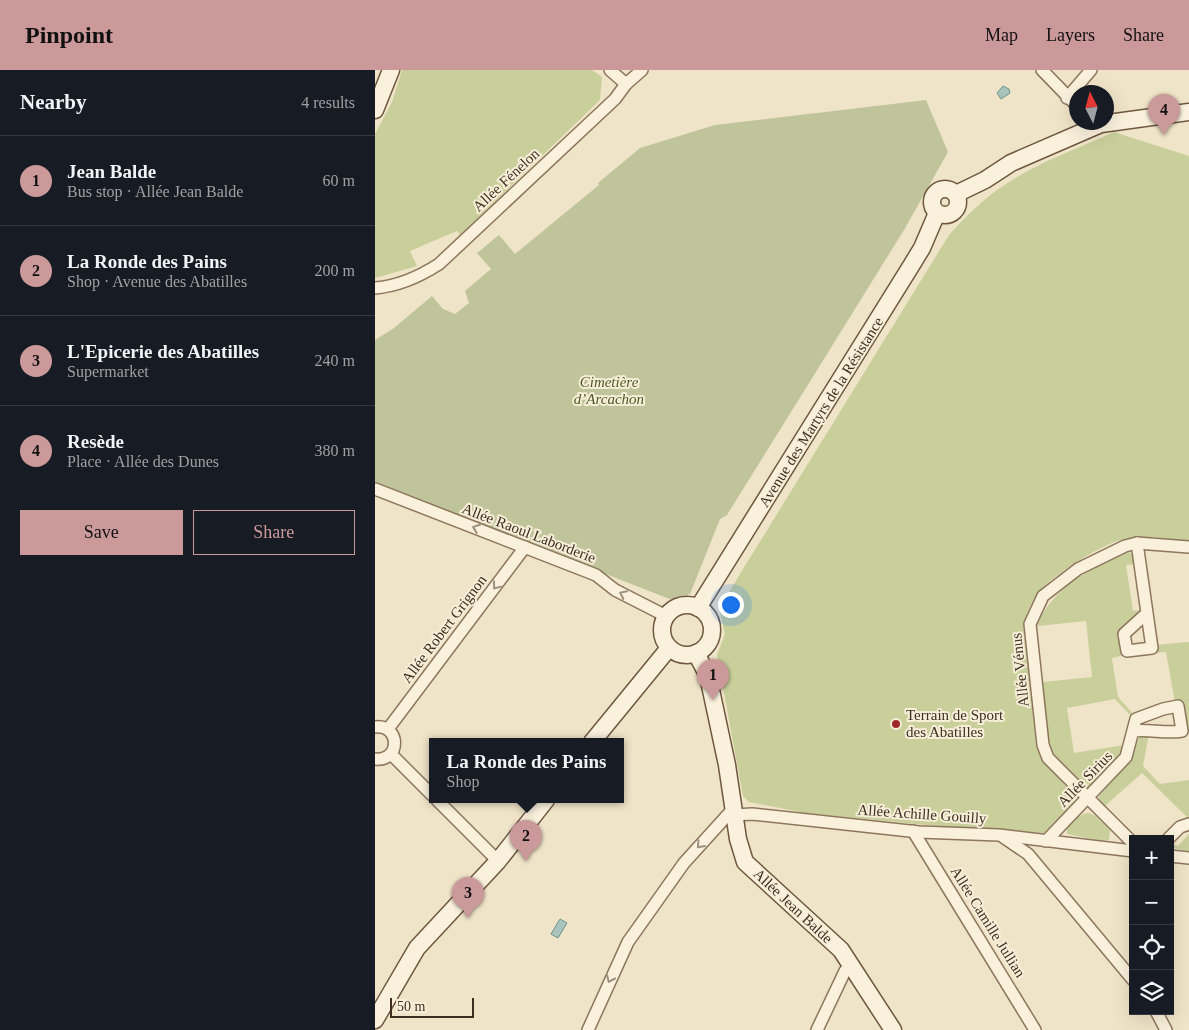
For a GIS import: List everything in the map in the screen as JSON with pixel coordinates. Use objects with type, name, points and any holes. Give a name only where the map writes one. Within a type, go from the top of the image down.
[{"type":"street","points":[[375,110],[391,70]]},
{"type":"street","points":[[610,70],[626,84]]},
{"type":"street","name":"Allée Fénelon","points":[[375,288],[393,286],[419,276],[439,264],[615,99],[626,84],[642,70]]},
{"type":"street","points":[[1042,70],[1067,98],[1091,70]]},
{"type":"street","points":[[1114,121],[1189,112]]},
{"type":"street","name":"Avenue des Martyrs de la Résistance","points":[[698,608],[922,248],[937,213],[946,215],[954,211],[959,203],[956,194],[985,180],[1011,163],[1084,130]]},
{"type":"street","name":"Allée Raoul Laborderie","points":[[375,488],[596,574],[615,590],[666,616]]},
{"type":"street","points":[[1137,543],[1146,614]]},
{"type":"street","name":"Allée Vénus","points":[[1129,839],[1048,758],[1043,745],[1030,624],[1043,596],[1078,569],[1125,546],[1137,543],[1189,547]]},
{"type":"street","name":"Allée Robert Grignon","points":[[388,729],[525,547]]},
{"type":"street","points":[[677,607],[698,608],[705,613],[710,622],[712,631],[710,640],[704,648],[696,653],[685,655],[669,648],[665,642],[662,629],[666,616],[677,607]]},
{"type":"street","points":[[595,738],[669,648]]},
{"type":"street","name":"Allée Jean Balde","points":[[696,653],[708,676],[727,765],[738,838],[745,862],[841,950],[893,1030]]},
{"type":"street","points":[[375,727],[388,729],[392,733],[395,744],[391,754],[382,759],[375,759]]},
{"type":"street","name":"Allée Sirius","points":[[1046,841],[1126,757],[1134,731]]},
{"type":"street","points":[[391,754],[429,792]]},
{"type":"street","points":[[440,803],[497,861]]},
{"type":"street","points":[[375,1020],[417,948],[497,861],[544,803]]},
{"type":"street","points":[[587,1030],[628,942],[684,863],[734,812]]},
{"type":"street","name":"Allée Achille Gouilly","points":[[734,812],[913,831],[999,835],[1028,854],[1129,975]]},
{"type":"street","points":[[1172,835],[1180,827],[1189,824]]},
{"type":"street","name":"Allée Camille Jullian","points":[[913,831],[1035,1030]]},
{"type":"street","points":[[999,835],[1129,851]]},
{"type":"street","points":[[1174,856],[1189,858]]},
{"type":"street","points":[[817,1030],[845,970],[851,964]]},
{"type":"street","points":[[1158,1015],[1166,1030]]},
{"type":"green space","points":[[402,70],[592,70],[602,77],[600,100],[460,235],[457,231],[410,251],[417,266],[375,278],[375,134],[392,102]]},
{"type":"green space","name":"Cimetière d’Arcachon","points":[[926,100],[948,152],[904,230],[727,515],[720,519],[690,594],[672,600],[375,483],[375,340],[394,328],[432,296],[443,309],[455,314],[469,303],[465,291],[491,269],[477,253],[499,235],[515,254],[599,185],[598,183],[640,148],[715,125]]},
{"type":"green space","points":[[1114,132],[1189,156],[1189,541],[1154,537],[1120,540],[1076,562],[1054,578],[1038,593],[1027,612],[1023,624],[1036,746],[1045,761],[1067,788],[1074,803],[1044,833],[926,825],[805,813],[749,802],[743,796],[717,655],[725,634],[719,608],[949,235],[981,202],[1016,178],[1043,163]]},
{"type":"green space","points":[[1128,552],[1133,555],[1135,564],[1126,565],[1133,611],[1140,610],[1141,615],[1120,632],[1125,655],[1112,658],[1118,697],[1134,715],[1132,717],[1115,699],[1067,708],[1074,753],[1124,745],[1120,756],[1092,787],[1086,788],[1053,754],[1049,745],[1043,682],[1092,677],[1086,621],[1038,626],[1038,623],[1054,598],[1076,579]]},
{"type":"green space","points":[[1189,642],[1189,734],[1186,734],[1175,703],[1166,652],[1155,653],[1155,645]]},
{"type":"green space","points":[[1141,734],[1149,734],[1143,766],[1160,784],[1189,780],[1189,819],[1142,773],[1105,806],[1099,800],[1099,796],[1128,764]]},
{"type":"green space","points":[[1088,813],[1094,815],[1110,830],[1109,840],[1103,841],[1067,834],[1067,829],[1073,821]]},
{"type":"green space","points":[[1189,834],[1189,851],[1174,848],[1174,844],[1178,846]]},
{"type":"water","points":[[1003,86],[1009,89],[1010,93],[1001,99],[997,93]]},
{"type":"water","points":[[560,919],[567,923],[558,938],[551,934]]},
{"type":"place","name":"Resède","points":[[1164,135]]},
{"type":"place","name":"Jean Balde","points":[[713,700]]},
{"type":"place","name":"Terrain de Sport des Abatilles","points":[[896,724]]},
{"type":"place","name":"La Ronde des Pains","points":[[526,861]]},
{"type":"place","name":"L'Epicerie des Abatilles","points":[[468,918]]}]
